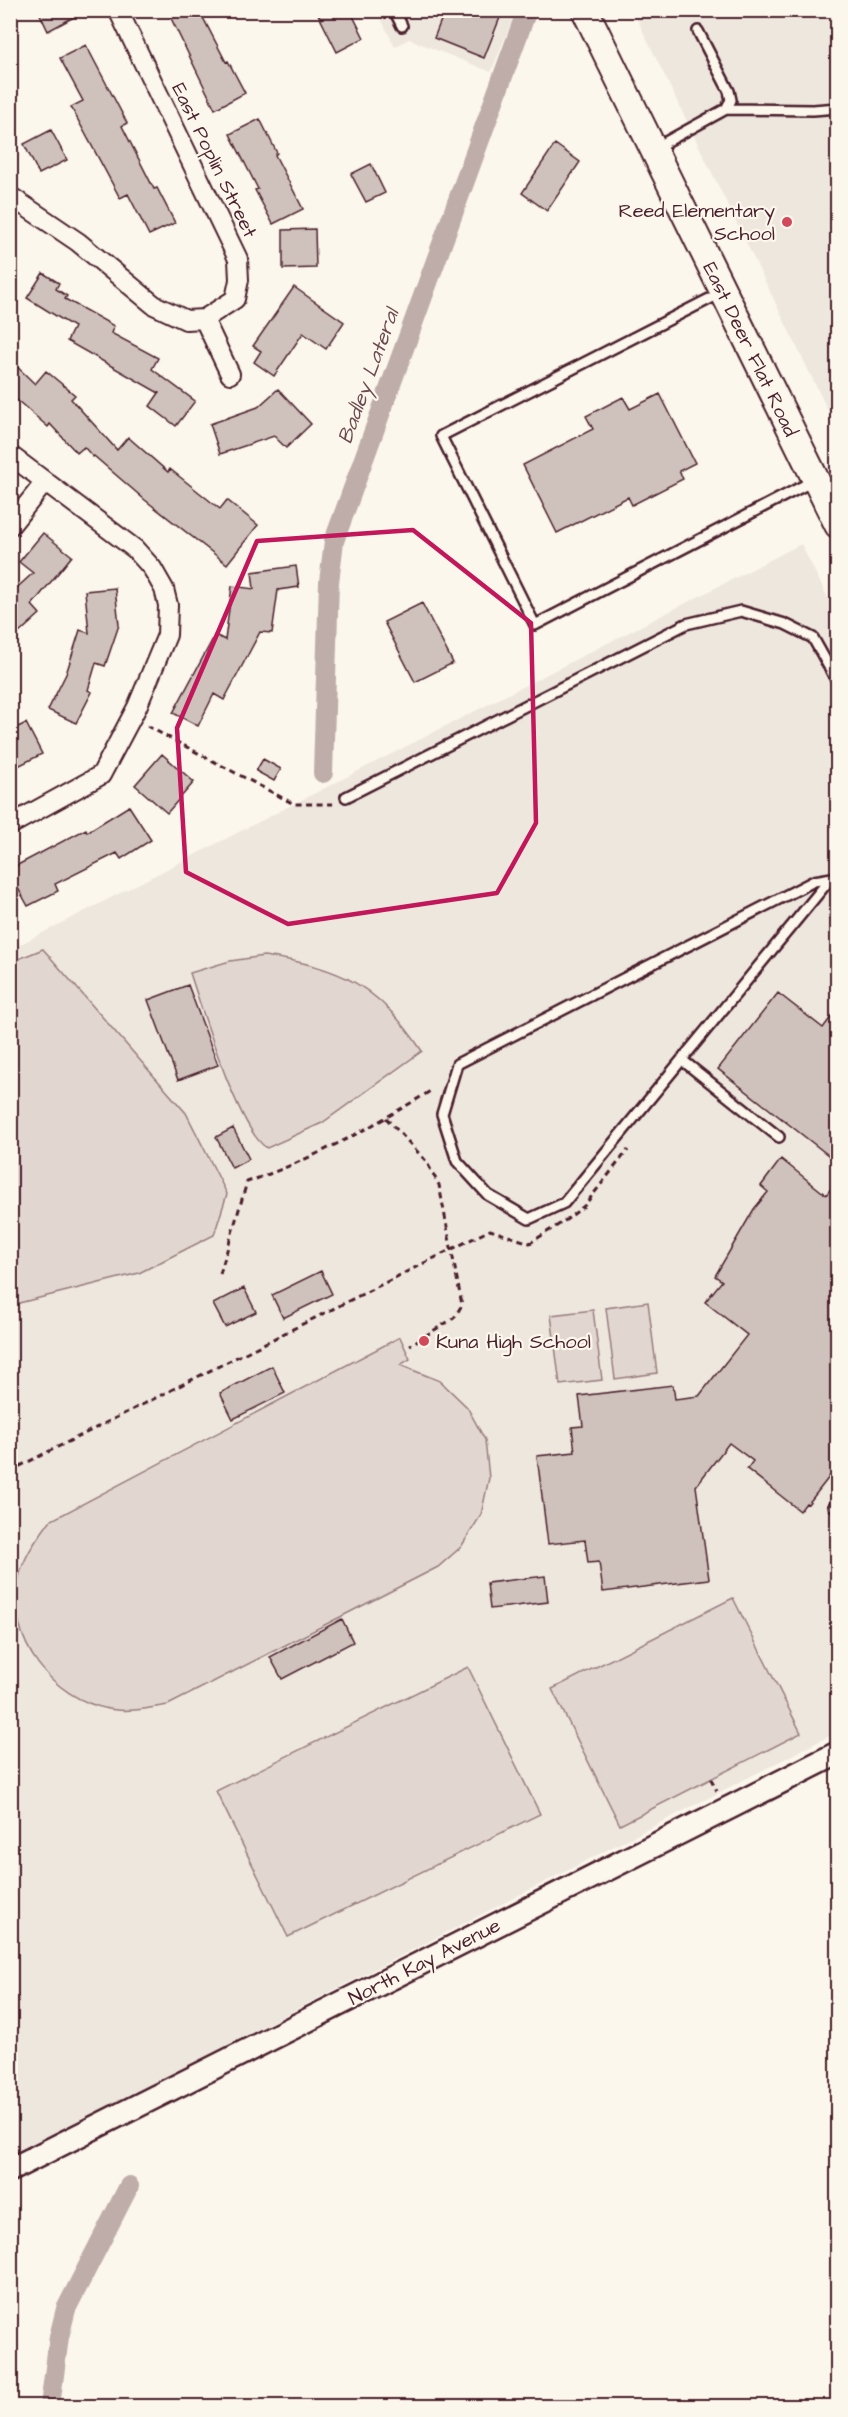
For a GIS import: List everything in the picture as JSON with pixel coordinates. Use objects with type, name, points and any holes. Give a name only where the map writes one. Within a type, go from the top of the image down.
[{"type":"main road","name":"East Deer Flat Road","points":[[585,10],[837,525]]},
{"type":"street","name":"East Poplin Street","points":[[118,10],[238,259],[239,280],[235,299],[204,319]]},
{"type":"street","points":[[10,196],[78,242],[154,305],[186,320],[204,319],[230,374]]},
{"type":"street","points":[[10,455],[135,549],[152,568],[164,589],[168,605],[167,635],[137,707],[101,775],[10,825]]},
{"type":"street","points":[[10,526],[45,482]]},
{"type":"street","name":"North Kay Avenue","points":[[10,2170],[837,1753]]},
{"type":"lane","points":[[393,10],[402,26]]},
{"type":"lane","points":[[698,31],[729,91],[731,100],[726,109]]},
{"type":"lane","points":[[653,149],[726,109],[837,108]]},
{"type":"lane","points":[[723,292],[441,436],[535,625],[815,480]]},
{"type":"lane","points":[[346,797],[686,624],[741,611],[785,624],[813,638],[837,683]]},
{"type":"lane","points":[[834,878],[564,1203],[529,1219],[488,1194],[457,1161],[442,1114],[457,1064],[814,881],[834,878]]},
{"type":"lane","points":[[682,1060],[779,1137]]},
{"type":"path","points":[[145,725],[294,804],[336,804]]},
{"type":"path","points":[[219,1274],[247,1182],[277,1172],[386,1118],[432,1090]]},
{"type":"path","points":[[386,1118],[426,1161],[438,1185],[453,1249],[462,1305],[454,1318],[410,1345]]},
{"type":"path","points":[[10,1471],[490,1230],[530,1242],[584,1206],[634,1141]]},
{"type":"path","points":[[711,1779],[718,1793]]},
{"type":"highlighted area","points":[[413,530],[531,623],[536,823],[497,893],[288,924],[186,872],[177,728],[257,541]]},
{"type":"shaded area","name":"Reed Elementary School","points":[[644,10],[837,11],[837,429],[635,15]]},
{"type":"shaded area","points":[[377,11],[516,11],[491,72],[409,39],[395,47]]},
{"type":"shaded area","name":"Kuna High School","points":[[801,544],[838,618],[837,1732],[11,2156],[11,949]]},
{"type":"shaded area","points":[[43,949],[186,1113],[227,1194],[214,1235],[139,1273],[11,1305],[11,962]]},
{"type":"shaded area","points":[[264,956],[315,966],[355,983],[390,1010],[422,1051],[322,1123],[267,1148],[256,1137],[233,1095],[190,973],[230,961]]},
{"type":"shaded area","points":[[648,1302],[657,1373],[615,1379],[606,1308]]},
{"type":"shaded area","points":[[593,1310],[602,1380],[560,1385],[551,1315]]},
{"type":"shaded area","points":[[400,1337],[410,1359],[400,1365],[440,1381],[467,1407],[485,1440],[489,1478],[481,1515],[461,1547],[438,1567],[168,1705],[146,1709],[109,1709],[88,1703],[69,1693],[52,1679],[38,1663],[27,1645],[16,1603],[18,1581],[23,1564],[50,1521]]},
{"type":"shaded area","points":[[733,1598],[801,1733],[620,1825],[552,1689]]},
{"type":"shaded area","points":[[468,1667],[540,1814],[288,1937],[216,1791]]},
{"type":"building","points":[[38,10],[87,10],[48,31]]},
{"type":"building","points":[[167,10],[199,10],[245,93],[215,109]]},
{"type":"building","points":[[316,10],[350,10],[364,38],[337,52]]},
{"type":"building","points":[[445,10],[503,10],[484,58],[434,38]]},
{"type":"building","points":[[86,45],[127,123],[122,126],[154,189],[157,188],[175,223],[149,235],[128,194],[120,198],[71,107],[83,101],[60,58]]},
{"type":"building","points":[[260,119],[277,153],[275,155],[303,209],[273,224],[230,134]]},
{"type":"building","points":[[51,130],[67,160],[39,174],[24,144]]},
{"type":"building","points":[[555,144],[580,162],[547,211],[522,193]]},
{"type":"building","points":[[371,164],[385,193],[366,202],[351,174]]},
{"type":"building","points":[[315,229],[316,268],[283,269],[283,230]]},
{"type":"building","points":[[43,273],[59,283],[56,289],[67,296],[65,299],[114,326],[111,333],[158,358],[152,369],[195,401],[176,426],[150,406],[159,393],[67,341],[74,327],[27,298]]},
{"type":"building","points":[[294,287],[344,322],[326,349],[303,333],[274,376],[254,362],[261,351],[253,346]]},
{"type":"building","points":[[10,360],[35,384],[46,371],[75,395],[71,399],[117,450],[128,437],[168,472],[170,469],[220,509],[227,500],[258,525],[227,564],[145,500],[84,447],[77,453],[50,424],[48,427],[10,394]]},
{"type":"building","points":[[278,389],[311,424],[286,448],[274,436],[220,454],[210,424],[258,407]]},
{"type":"building","points":[[660,394],[695,463],[679,471],[683,479],[632,505],[628,497],[557,533],[523,465],[593,429],[586,416],[623,397],[630,409]]},
{"type":"building","points":[[43,533],[72,556],[32,605],[40,614],[10,641],[10,594],[33,573],[19,562]]},
{"type":"building","points":[[296,566],[299,587],[278,590],[272,633],[260,632],[224,700],[214,694],[198,726],[173,713],[215,635],[225,640],[232,586],[254,589],[252,572]]},
{"type":"building","points":[[115,588],[119,625],[105,666],[96,663],[88,690],[92,692],[76,723],[48,710],[66,674],[80,630],[89,633],[85,591]]},
{"type":"building","points":[[422,603],[453,663],[415,682],[384,622]]},
{"type":"building","points":[[26,723],[42,754],[10,770],[10,731]]},
{"type":"building","points":[[162,754],[194,782],[167,813],[135,785]]},
{"type":"building","points":[[263,759],[281,769],[274,781],[256,771]]},
{"type":"building","points":[[129,806],[151,840],[121,859],[117,853],[55,884],[58,891],[28,906],[19,890],[10,895],[10,869],[86,829],[87,832]]},
{"type":"building","points":[[188,985],[218,1065],[178,1080],[148,1000]]},
{"type":"building","points":[[778,993],[823,1028],[837,1009],[837,1162],[718,1069]]},
{"type":"building","points":[[233,1128],[249,1159],[232,1168],[216,1137]]},
{"type":"building","points":[[781,1159],[826,1195],[837,1181],[837,1467],[800,1511],[747,1469],[753,1461],[729,1443],[696,1486],[709,1579],[603,1592],[599,1562],[588,1563],[585,1540],[548,1544],[537,1456],[575,1452],[572,1427],[583,1426],[579,1396],[673,1385],[675,1399],[699,1396],[747,1335],[705,1302],[722,1281],[715,1276],[754,1209],[768,1192],[761,1186]]},
{"type":"building","points":[[321,1271],[332,1294],[283,1318],[272,1295]]},
{"type":"building","points":[[244,1288],[256,1312],[225,1327],[213,1304]]},
{"type":"building","points":[[272,1366],[285,1393],[233,1419],[220,1393]]},
{"type":"building","points":[[545,1576],[548,1602],[490,1609],[487,1583]]},
{"type":"building","points":[[342,1619],[353,1642],[282,1679],[270,1657]]},
{"type":"waterway","name":"Badley Lateral","points":[[323,773],[329,582],[334,541],[527,10]]},
{"type":"waterway","name":"Badley Lateral","points":[[50,2406],[59,2337],[66,2309],[129,2186]]},
{"type":"place","name":"Reed Elementary School","points":[[787,222]]},
{"type":"place","name":"Kuna High School","points":[[424,1341]]}]
